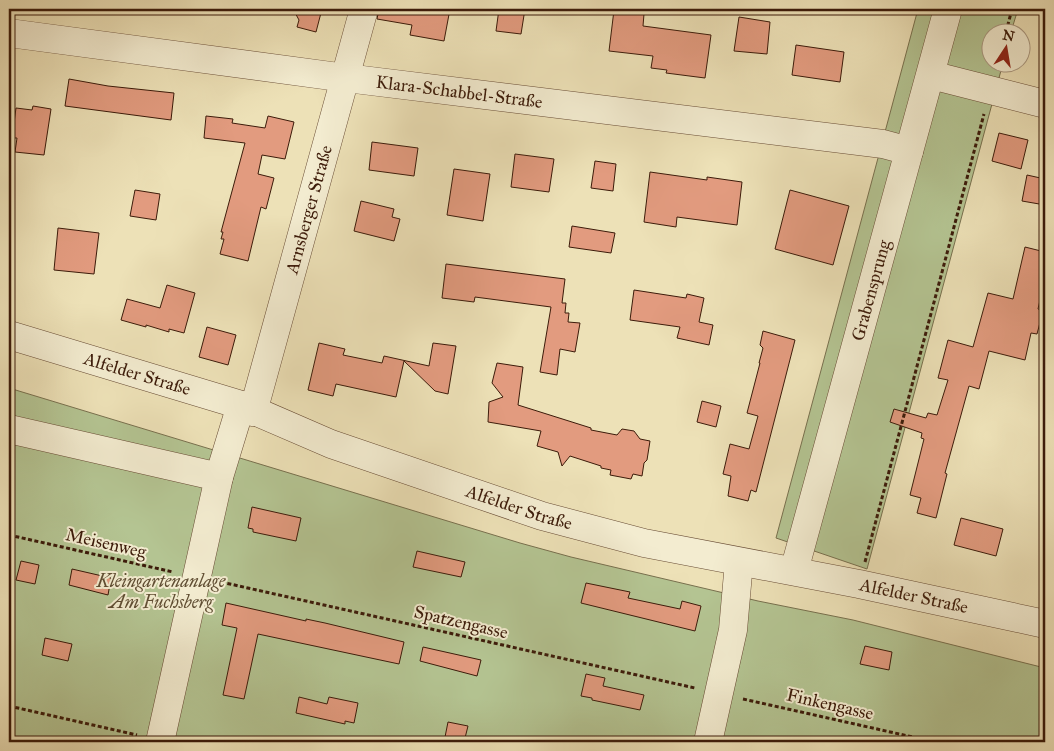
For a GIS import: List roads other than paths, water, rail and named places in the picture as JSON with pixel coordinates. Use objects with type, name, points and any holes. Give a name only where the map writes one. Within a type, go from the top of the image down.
[{"type":"street","name":"Arnsberger Straße","points":[[160,741],[219,477],[247,408],[346,78],[364,9]]},
{"type":"street","name":"Grabensprung","points":[[794,571],[948,9]]},
{"type":"street","name":"Klara-Schabbel-Straße","points":[[9,33],[346,78],[883,144],[909,151]]},
{"type":"street","points":[[931,76],[1045,104]]},
{"type":"street","name":"Alfelder Straße","points":[[9,335],[247,408],[331,444],[542,516],[644,543],[859,584],[1045,624]]},
{"type":"street","points":[[9,429],[219,477]]},
{"type":"street","points":[[708,742],[733,630],[739,562]]},
{"type":"park label","name":"Kleingartenanlage Am Fuchsberg","points":[[161,591]]}]
